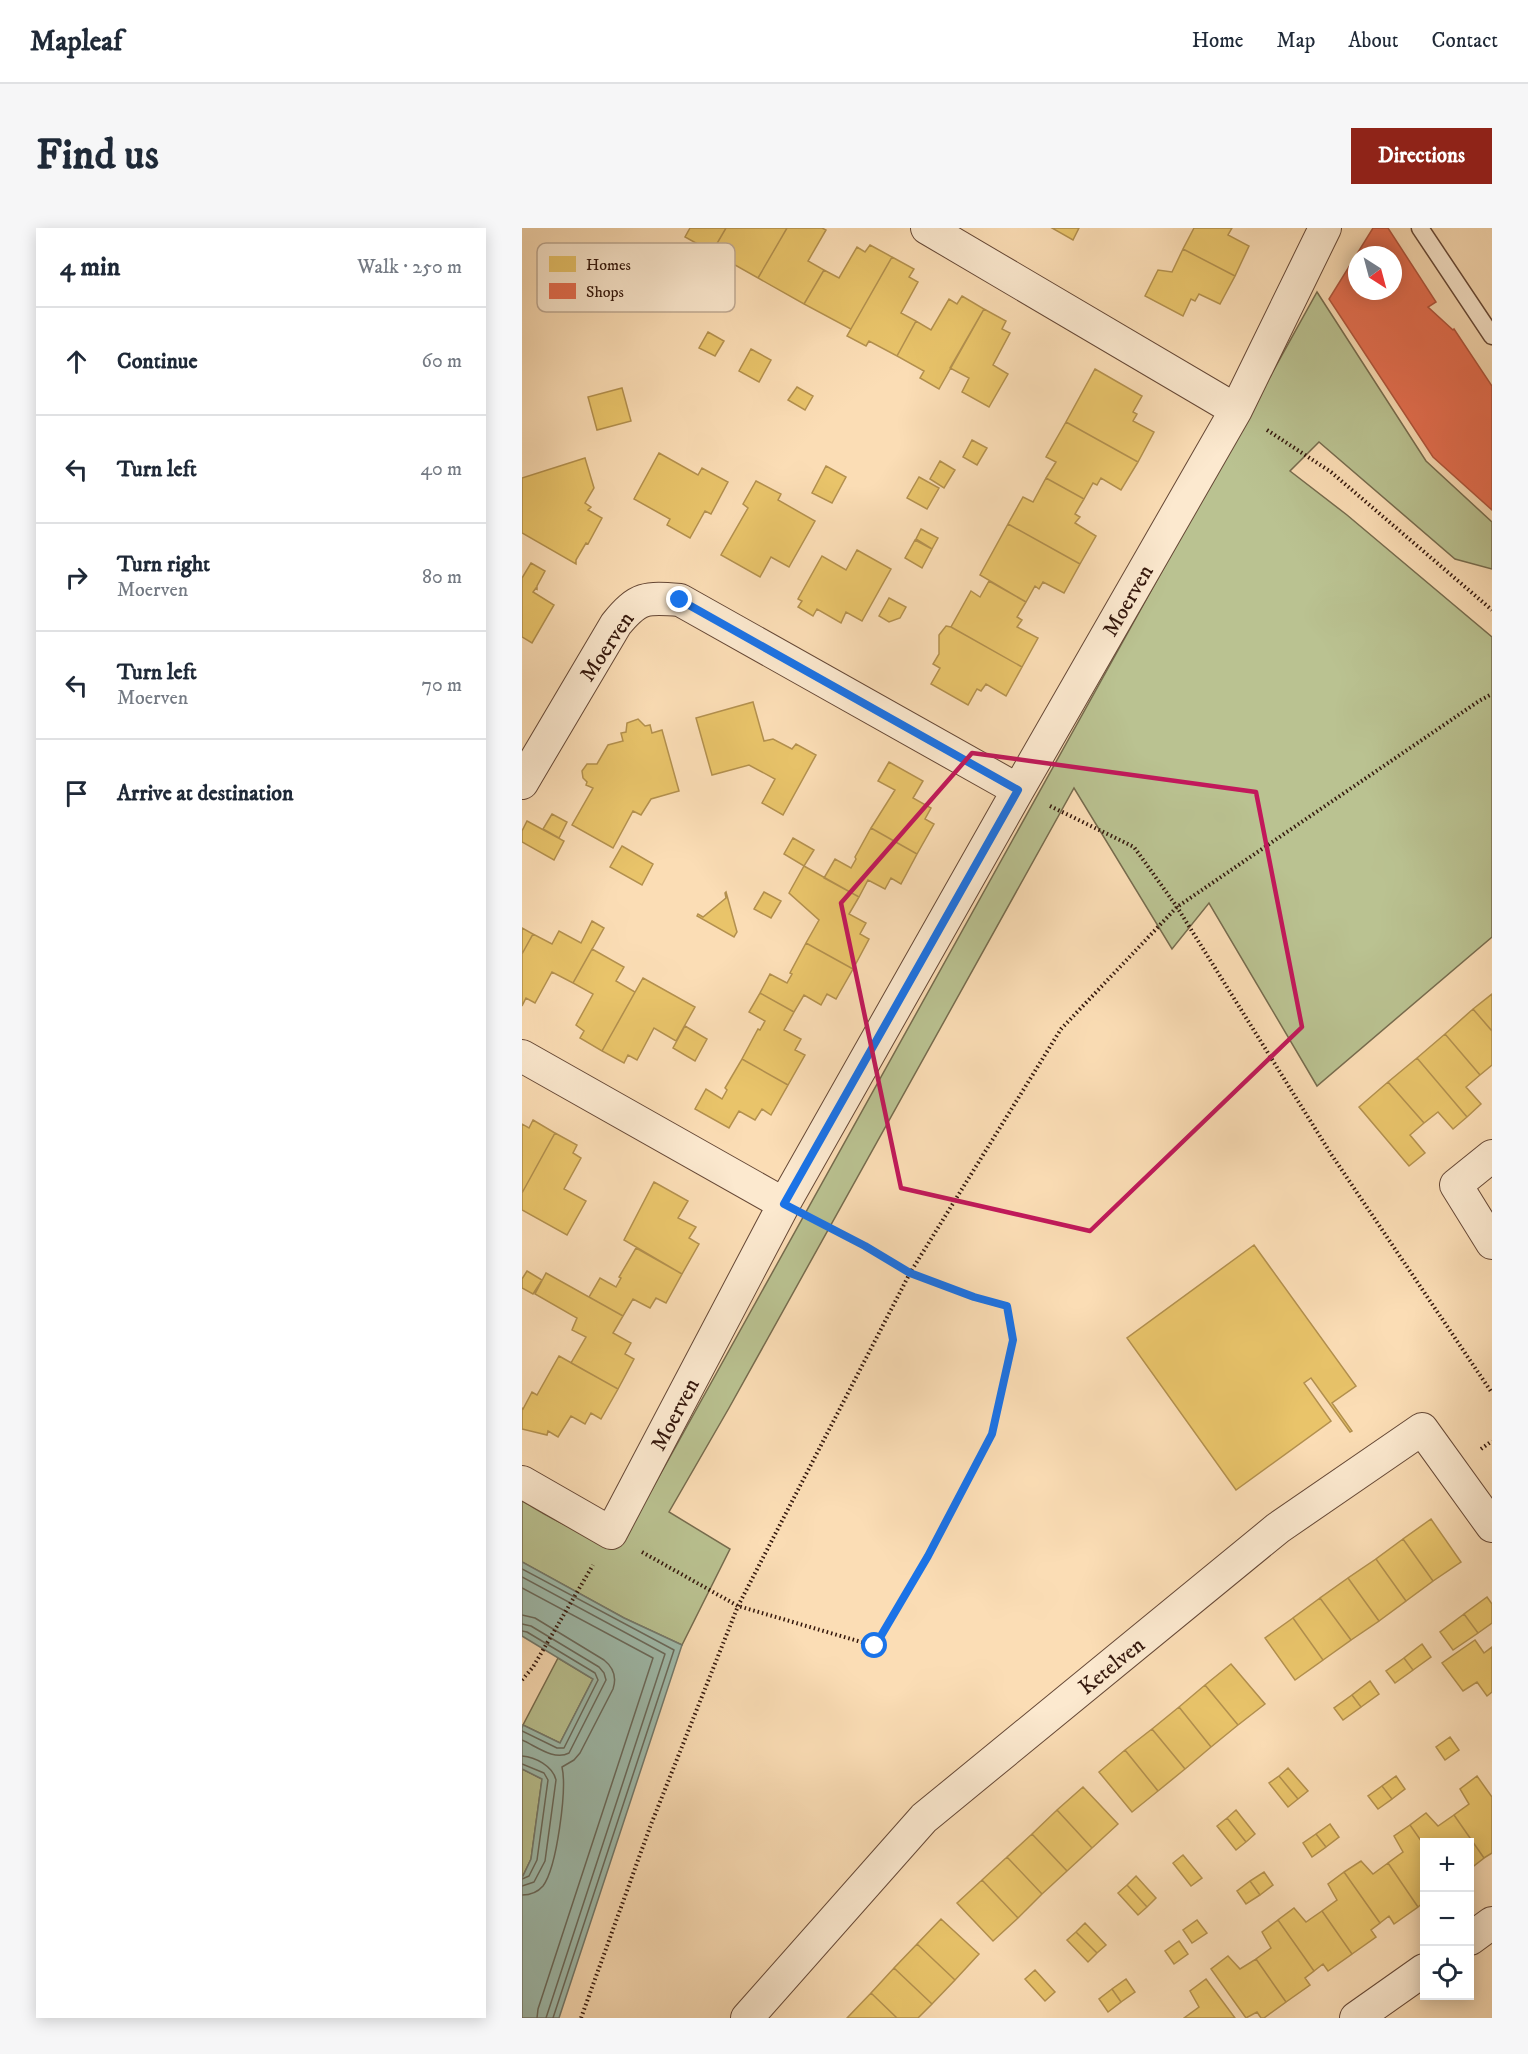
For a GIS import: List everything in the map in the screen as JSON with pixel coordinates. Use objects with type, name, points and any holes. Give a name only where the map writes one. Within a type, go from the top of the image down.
[{"type":"street","points":[[927,228],[1236,410]]},
{"type":"street","name":"Moerven","points":[[603,1546],[784,1204],[1236,410],[1325,228]]},
{"type":"street","name":"Moerven","points":[[522,783],[616,624],[631,606],[652,597],[680,600],[1018,790]]},
{"type":"street","points":[[522,1056],[784,1204]]},
{"type":"street","points":[[1492,1156],[1456,1185],[1492,1243]]},
{"type":"street","name":"Ketelven","points":[[747,2018],[924,1818],[1278,1528],[1422,1429],[1492,1526]]},
{"type":"street","points":[[522,1482],[603,1546]]},
{"type":"street","points":[[1474,1936],[1492,1923]]},
{"type":"street","points":[[1356,2018],[1420,1973]]},
{"type":"lane","points":[[1420,228],[1492,336]]},
{"type":"path","points":[[1236,410],[1331,472],[1492,610]]},
{"type":"path","points":[[581,2018],[650,1827],[738,1606],[910,1273],[1061,1029],[1176,907],[1479,700],[1492,694]]},
{"type":"path","points":[[1018,790],[1134,847],[1176,907],[1331,1154],[1492,1393]]},
{"type":"path","points":[[522,1680],[533,1667],[603,1546],[687,1579],[738,1606],[875,1646],[928,1556],[992,1434],[1013,1340],[1007,1306],[974,1297],[910,1273],[865,1246],[784,1204]]},
{"type":"highlighted area","points":[[972,753],[1256,792],[1302,1027],[1090,1231],[901,1188],[841,903]]},
{"type":"green space","points":[[1317,292],[1426,461],[1492,522],[1492,569],[1455,559],[1319,442],[1290,471],[1347,515],[1492,637],[1492,937],[1317,1086],[1209,903],[1172,949],[1074,788],[669,1512],[730,1549],[682,1645],[624,1618],[522,1562],[522,1501],[577,1530],[600,1533],[615,1525],[651,1491]]},
{"type":"green space","points":[[558,1658],[593,1679],[560,1743],[523,1725]]},
{"type":"green space","points":[[522,1769],[542,1779],[531,1859],[522,1878]]},
{"type":"water","points":[[522,1562],[624,1618],[682,1645],[559,2018],[522,2018],[522,1878],[531,1859],[542,1779],[522,1769],[522,1728],[523,1725],[560,1743],[593,1679],[522,1636]]},
{"type":"building: Homes","points":[[690,228],[726,228],[717,243],[696,243],[685,237]]},
{"type":"building: Homes","points":[[726,228],[787,228],[758,278],[735,265],[735,243],[717,243]]},
{"type":"building: Homes","points":[[787,228],[826,230],[808,261],[824,270],[804,304],[758,278]]},
{"type":"building: Homes","points":[[1052,228],[1079,228],[1073,240]]},
{"type":"building: Homes","points":[[1194,228],[1232,228],[1228,235],[1249,246],[1235,276],[1183,249]]},
{"type":"building: Homes","points":[[870,245],[892,257],[851,329],[804,304],[824,270],[839,278],[857,247],[865,252]]},
{"type":"building: Homes","points":[[1183,249],[1235,276],[1220,304],[1199,294],[1195,301],[1191,299],[1183,316],[1145,296],[1158,270],[1172,272]]},
{"type":"building: Homes","points":[[892,257],[914,269],[909,277],[918,282],[901,313],[916,321],[897,356],[869,341],[866,346],[847,336]]},
{"type":"building: Homes","points":[[962,296],[984,309],[939,389],[920,378],[924,371],[897,356],[916,321],[931,330],[949,299],[957,304]]},
{"type":"building: Homes","points":[[984,309],[1006,321],[1002,329],[1010,333],[993,365],[1008,374],[989,407],[962,392],[969,378],[950,368]]},
{"type":"building: Homes","points":[[708,332],[724,341],[715,356],[699,348]]},
{"type":"building: Homes","points":[[751,349],[771,360],[759,382],[739,371]]},
{"type":"building: Homes","points":[[1095,369],[1142,396],[1133,412],[1137,414],[1133,421],[1154,432],[1138,462],[1066,422]]},
{"type":"building: Homes","points":[[797,387],[813,396],[805,410],[788,400]]},
{"type":"building: Homes","points":[[622,388],[631,421],[597,430],[588,397]]},
{"type":"building: Homes","points":[[1066,422],[1138,462],[1121,490],[1101,478],[1097,485],[1093,483],[1084,499],[1046,478],[1056,462],[1046,457]]},
{"type":"building: Homes","points":[[972,440],[987,448],[977,465],[963,457]]},
{"type":"building: Homes","points":[[659,453],[698,475],[702,468],[728,482],[711,514],[705,511],[690,538],[667,525],[670,519],[634,499]]},
{"type":"building: Homes","points":[[585,458],[594,488],[585,503],[591,507],[588,510],[602,518],[576,560],[576,564],[522,533],[522,478]]},
{"type":"building: Homes","points":[[940,461],[955,470],[944,488],[930,479]]},
{"type":"building: Homes","points":[[826,466],[846,477],[832,503],[812,493]]},
{"type":"building: Homes","points":[[919,477],[939,488],[927,509],[907,498]]},
{"type":"building: Homes","points":[[1046,478],[1084,499],[1075,514],[1080,517],[1075,523],[1096,536],[1080,564],[1008,524],[1023,497],[1033,502]]},
{"type":"building: Homes","points":[[756,481],[781,494],[778,500],[815,521],[789,567],[771,557],[760,577],[721,555],[748,508],[743,504]]},
{"type":"building: Homes","points":[[1008,524],[1080,564],[1064,593],[1043,582],[1039,589],[1035,586],[1026,602],[980,575]]},
{"type":"building: Homes","points":[[921,529],[938,538],[932,549],[916,539]]},
{"type":"building: Homes","points":[[915,540],[932,549],[922,568],[905,558]]},
{"type":"building: Homes","points":[[857,550],[891,569],[862,621],[846,612],[841,623],[817,609],[813,616],[798,607],[802,601],[798,599],[822,556],[846,570]]},
{"type":"building: Homes","points":[[531,563],[545,571],[537,589],[533,592],[554,605],[532,643],[522,637],[522,578]]},
{"type":"building: Homes","points":[[989,581],[1026,602],[1017,617],[1022,620],[1017,627],[1038,638],[1022,667],[951,627],[971,591],[980,597]]},
{"type":"building: Homes","points":[[889,598],[906,607],[900,618],[889,622],[879,616]]},
{"type":"building: Homes","points":[[946,626],[1022,667],[1006,696],[986,684],[981,691],[977,689],[968,705],[931,684],[940,668],[933,664],[939,654],[939,635]]},
{"type":"building: Homes","points":[[753,702],[764,741],[773,739],[792,749],[796,744],[816,755],[783,815],[762,803],[775,779],[749,765],[712,775],[696,718]]},
{"type":"building: Homes","points":[[638,719],[645,726],[650,725],[652,733],[662,730],[679,791],[651,799],[641,815],[633,811],[613,848],[572,825],[593,788],[586,785],[582,771],[587,764],[597,764],[608,745],[623,741],[621,733],[626,732],[627,723]]},
{"type":"building: Homes","points":[[889,762],[923,781],[913,798],[931,808],[925,819],[934,824],[917,854],[871,828],[895,790],[878,781]]},
{"type":"building: Homes","points":[[552,814],[567,822],[559,838],[543,829]]},
{"type":"building: Homes","points":[[527,821],[564,841],[554,860],[522,842],[522,831]]},
{"type":"building: Homes","points":[[871,828],[917,854],[901,884],[891,878],[885,889],[868,880],[859,897],[824,878],[835,859],[851,868]]},
{"type":"building: Homes","points":[[793,838],[814,850],[804,866],[784,854]]},
{"type":"building: Homes","points":[[622,846],[653,864],[642,885],[610,867]]},
{"type":"building: Homes","points":[[804,866],[859,897],[849,914],[866,923],[860,934],[869,939],[853,969],[806,943],[819,920],[789,893]]},
{"type":"building: Homes","points":[[726,892],[737,932],[734,937],[697,916],[698,914],[703,917],[726,898]]},
{"type":"building: Homes","points":[[764,892],[781,901],[771,918],[754,909]]},
{"type":"building: Homes","points":[[592,921],[604,928],[573,983],[552,972],[535,1003],[526,998],[522,1006],[522,954],[533,934],[552,944],[559,931],[581,943]]},
{"type":"building: Homes","points":[[522,928],[533,934],[522,954]]},
{"type":"building: Homes","points":[[806,943],[853,969],[836,999],[827,994],[821,1005],[804,995],[794,1012],[760,993],[770,974],[787,983]]},
{"type":"building: Homes","points":[[592,949],[624,967],[616,981],[635,992],[602,1051],[580,1038],[584,1031],[576,1025],[593,994],[573,983]]},
{"type":"building: Homes","points":[[643,978],[695,1007],[676,1041],[654,1028],[637,1060],[628,1055],[624,1063],[602,1051]]},
{"type":"building: Homes","points":[[760,993],[794,1012],[784,1030],[801,1039],[795,1050],[805,1055],[788,1085],[742,1059],[758,1029],[760,1030],[765,1021],[749,1012]]},
{"type":"building: Homes","points":[[1492,994],[1492,1031],[1473,1009]]},
{"type":"building: Homes","points":[[1473,1009],[1492,1031],[1492,1065],[1480,1075],[1445,1034]]},
{"type":"building: Homes","points":[[685,1026],[707,1039],[695,1061],[673,1048]]},
{"type":"building: Homes","points":[[1445,1034],[1480,1075],[1466,1087],[1481,1104],[1467,1117],[1417,1058]]},
{"type":"building: Homes","points":[[1417,1058],[1467,1117],[1453,1129],[1438,1112],[1424,1123],[1388,1082]]},
{"type":"building: Homes","points":[[742,1059],[788,1085],[771,1115],[762,1109],[755,1120],[739,1111],[729,1128],[695,1109],[706,1089],[722,1099],[727,1090],[725,1088]]},
{"type":"building: Homes","points":[[1388,1082],[1424,1123],[1410,1135],[1425,1153],[1409,1166],[1359,1107]]},
{"type":"building: Homes","points":[[533,1120],[555,1133],[522,1193],[522,1124],[529,1128]]},
{"type":"building: Homes","points":[[555,1133],[577,1145],[573,1153],[581,1158],[564,1189],[586,1201],[567,1235],[522,1210],[522,1193]]},
{"type":"building: Homes","points":[[654,1182],[688,1201],[678,1218],[696,1227],[689,1238],[699,1244],[682,1274],[624,1240]]},
{"type":"building: Homes","points":[[1254,1245],[1356,1386],[1332,1403],[1352,1431],[1350,1432],[1311,1378],[1304,1383],[1331,1421],[1236,1490],[1127,1338]]},
{"type":"building: Homes","points":[[636,1248],[682,1274],[666,1303],[656,1298],[650,1308],[633,1299],[623,1316],[589,1297],[600,1278],[616,1287],[621,1278],[619,1277]]},
{"type":"building: Homes","points":[[527,1271],[542,1280],[533,1294],[522,1288],[522,1279]]},
{"type":"building: Homes","points":[[546,1273],[623,1316],[613,1333],[631,1343],[625,1354],[634,1359],[618,1389],[571,1363],[586,1337],[572,1330],[577,1318],[535,1294]]},
{"type":"building: Homes","points":[[559,1356],[618,1389],[601,1419],[591,1413],[585,1424],[571,1416],[558,1437],[548,1431],[547,1435],[522,1429],[522,1408],[532,1392],[537,1395]]},
{"type":"building: Homes","points":[[1431,1519],[1461,1562],[1433,1581],[1403,1539]]},
{"type":"building: Homes","points":[[1403,1539],[1433,1581],[1406,1601],[1376,1559]]},
{"type":"building: Homes","points":[[1376,1559],[1406,1601],[1379,1621],[1348,1578]]},
{"type":"building: Homes","points":[[1348,1578],[1379,1621],[1351,1640],[1320,1598]]},
{"type":"building: Homes","points":[[1487,1597],[1492,1604],[1492,1623],[1478,1633],[1464,1614]]},
{"type":"building: Homes","points":[[1320,1598],[1351,1640],[1323,1660],[1293,1618]]},
{"type":"building: Homes","points":[[1464,1614],[1478,1633],[1453,1650],[1440,1632]]},
{"type":"building: Homes","points":[[1293,1618],[1323,1660],[1295,1680],[1265,1638]]},
{"type":"building: Homes","points":[[1475,1640],[1484,1653],[1492,1647],[1492,1692],[1487,1696],[1477,1682],[1463,1691],[1442,1663]]},
{"type":"building: Homes","points":[[1422,1644],[1431,1657],[1413,1670],[1404,1658]]},
{"type":"building: Homes","points":[[1404,1658],[1413,1670],[1395,1683],[1386,1671]]},
{"type":"building: Homes","points":[[1231,1664],[1265,1704],[1238,1725],[1205,1685]]},
{"type":"building: Homes","points":[[1370,1681],[1379,1694],[1361,1707],[1352,1695]]},
{"type":"building: Homes","points":[[1205,1685],[1238,1725],[1211,1747],[1179,1707]]},
{"type":"building: Homes","points":[[1352,1695],[1361,1707],[1343,1720],[1334,1708]]},
{"type":"building: Homes","points":[[1179,1707],[1211,1747],[1185,1769],[1152,1729]]},
{"type":"building: Homes","points":[[1152,1729],[1185,1769],[1158,1791],[1125,1750]]},
{"type":"building: Homes","points":[[1450,1737],[1459,1750],[1445,1760],[1436,1747]]},
{"type":"building: Homes","points":[[1125,1750],[1158,1791],[1132,1812],[1099,1772]]},
{"type":"building: Homes","points":[[1288,1768],[1308,1791],[1298,1799],[1279,1776]]},
{"type":"building: Homes","points":[[1279,1776],[1298,1799],[1288,1807],[1269,1783]]},
{"type":"building: Homes","points":[[1396,1776],[1405,1789],[1392,1799],[1382,1786]]},
{"type":"building: Homes","points":[[1477,1776],[1492,1797],[1492,1853],[1484,1858],[1474,1844],[1474,1838],[1470,1838],[1454,1815],[1469,1804],[1460,1789]]},
{"type":"building: Homes","points":[[1382,1786],[1392,1799],[1378,1809],[1368,1796]]},
{"type":"building: Homes","points":[[1083,1787],[1118,1824],[1092,1848],[1057,1810]]},
{"type":"building: Homes","points":[[1057,1810],[1092,1848],[1067,1871],[1032,1834]]},
{"type":"building: Homes","points":[[1236,1810],[1255,1834],[1246,1842],[1227,1818]]},
{"type":"building: Homes","points":[[1426,1813],[1438,1826],[1454,1815],[1470,1838],[1420,1839],[1410,1825]]},
{"type":"building: Homes","points":[[1227,1818],[1246,1842],[1236,1850],[1217,1826]]},
{"type":"building: Homes","points":[[1330,1824],[1339,1837],[1326,1847],[1316,1834]]},
{"type":"building: Homes","points":[[1410,1825],[1420,1839],[1420,1905],[1418,1907],[1388,1863],[1403,1852],[1394,1836]]},
{"type":"building: Homes","points":[[1032,1834],[1067,1871],[1042,1894],[1007,1857]]},
{"type":"building: Homes","points":[[1316,1834],[1326,1847],[1312,1857],[1303,1843]]},
{"type":"building: Homes","points":[[1474,1844],[1484,1858],[1474,1866]]},
{"type":"building: Homes","points":[[1183,1855],[1202,1878],[1191,1886],[1173,1863]]},
{"type":"building: Homes","points":[[1007,1857],[1042,1894],[1018,1918],[982,1880]]},
{"type":"building: Homes","points":[[1361,1861],[1373,1874],[1388,1863],[1418,1907],[1394,1924],[1389,1916],[1380,1923],[1344,1872]]},
{"type":"building: Homes","points":[[1264,1872],[1273,1885],[1260,1895],[1250,1881]]},
{"type":"building: Homes","points":[[1344,1872],[1380,1923],[1371,1930],[1376,1937],[1352,1954],[1322,1911],[1337,1900],[1328,1884]]},
{"type":"building: Homes","points":[[1136,1876],[1156,1898],[1147,1907],[1127,1885]]},
{"type":"building: Homes","points":[[982,1880],[1018,1918],[993,1941],[957,1903]]},
{"type":"building: Homes","points":[[1250,1881],[1260,1895],[1246,1904],[1237,1891]]},
{"type":"building: Homes","points":[[1127,1885],[1147,1907],[1138,1915],[1118,1893]]},
{"type":"building: Homes","points":[[1294,1908],[1306,1922],[1322,1911],[1352,1954],[1328,1971],[1323,1964],[1314,1971],[1278,1920]]},
{"type":"building: Homes","points":[[941,1919],[979,1954],[955,1980],[917,1944]]},
{"type":"building: Homes","points":[[1197,1920],[1207,1933],[1192,1943],[1183,1930]]},
{"type":"building: Homes","points":[[1278,1920],[1314,1971],[1305,1978],[1310,1985],[1286,2002],[1256,1959],[1271,1948],[1262,1932]]},
{"type":"building: Homes","points":[[1085,1923],[1106,1945],[1097,1953],[1076,1932]]},
{"type":"building: Homes","points":[[1076,1932],[1097,1953],[1088,1962],[1067,1940]]},
{"type":"building: Homes","points":[[1179,1941],[1188,1954],[1174,1964],[1165,1951]]},
{"type":"building: Homes","points":[[917,1944],[955,1980],[932,2004],[894,1968]]},
{"type":"building: Homes","points":[[1228,1956],[1240,1969],[1256,1959],[1286,2002],[1264,2018],[1261,2018],[1257,2012],[1246,2018],[1211,1969]]},
{"type":"building: Homes","points":[[894,1968],[932,2004],[918,2018],[897,2018],[871,1993]]},
{"type":"building: Homes","points":[[1035,1970],[1055,1992],[1045,2001],[1025,1979]]},
{"type":"building: Homes","points":[[1126,1979],[1135,1992],[1121,2002],[1112,1989]]},
{"type":"building: Homes","points":[[1206,1979],[1235,2018],[1184,2018],[1199,2007],[1190,1991]]},
{"type":"building: Homes","points":[[1112,1989],[1121,2002],[1108,2012],[1099,1999]]},
{"type":"building: Homes","points":[[871,1993],[897,2018],[847,2018]]},
{"type":"building: Shops","points":[[1373,228],[1388,228],[1400,246],[1362,246]]},
{"type":"building: Shops","points":[[1402,250],[1436,302],[1428,307],[1454,329],[1492,386],[1492,510],[1433,457],[1329,299],[1348,268],[1348,300],[1402,300]]},
{"type":"route","points":[[680,600],[1018,790],[784,1204],[865,1246],[910,1273],[974,1297],[1007,1306],[1013,1340],[992,1434],[928,1556],[875,1646]]}]
